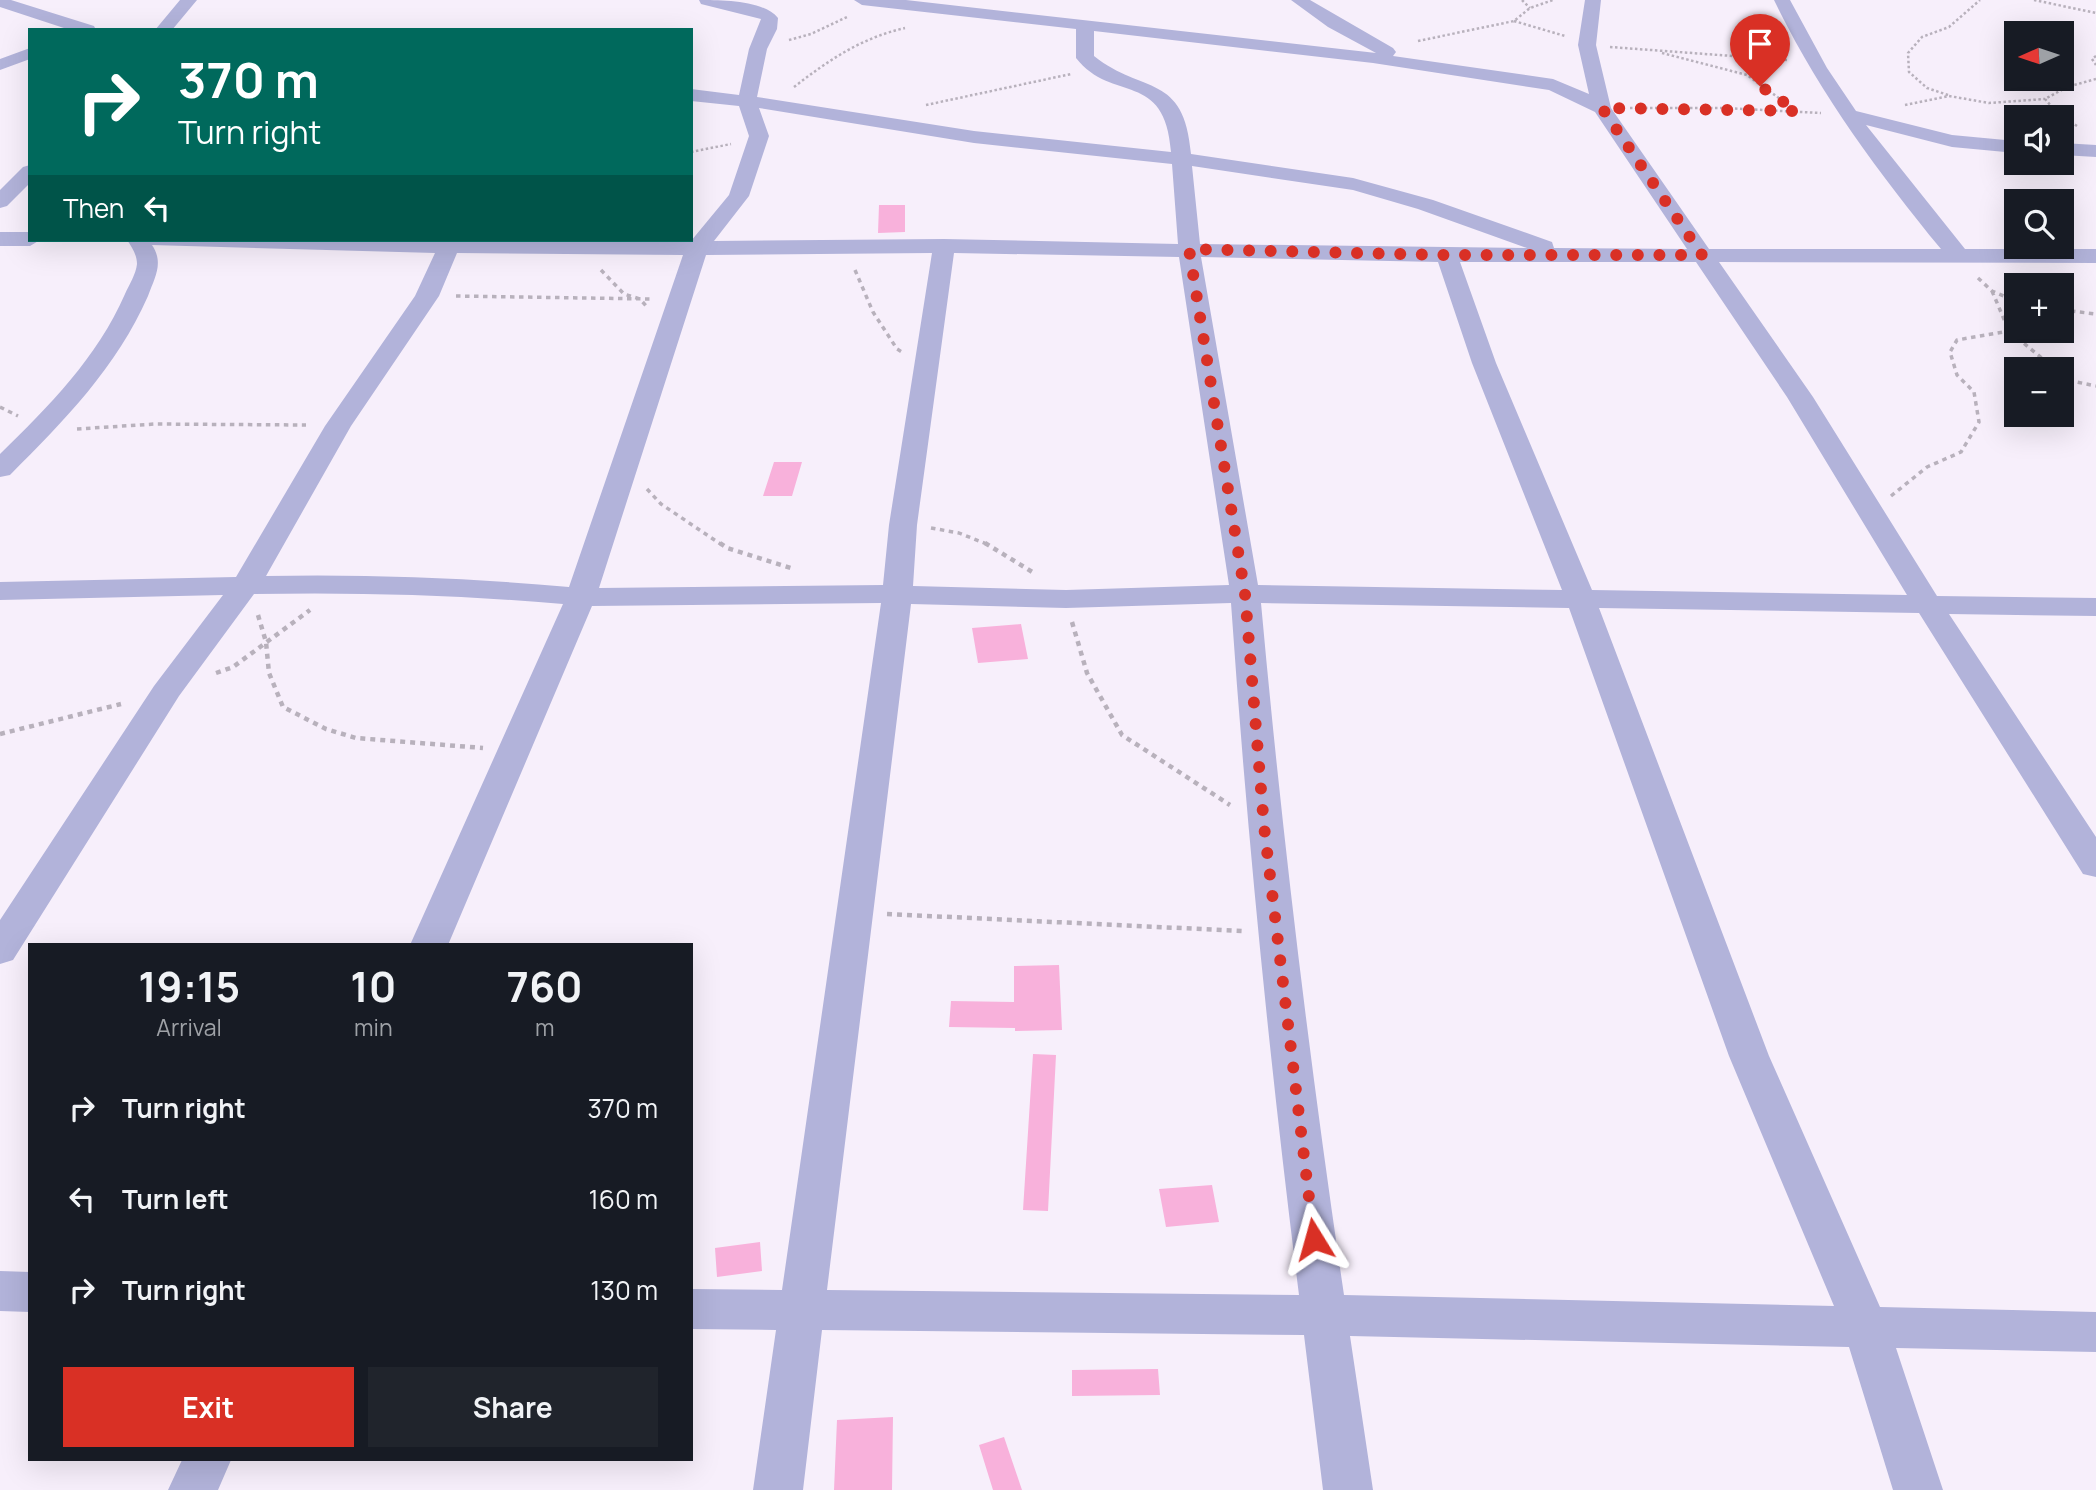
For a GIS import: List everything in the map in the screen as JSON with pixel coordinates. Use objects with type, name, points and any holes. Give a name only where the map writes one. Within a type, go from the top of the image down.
[{"type":"street","points":[[165,28],[189,0]]},
{"type":"street","points":[[430,943],[581,597],[695,250],[739,196],[759,136],[747,101],[758,49],[771,18],[764,13],[707,0]]},
{"type":"street","points":[[862,0],[1373,58],[1553,85],[1602,108]]},
{"type":"street","points":[[1299,0],[1334,23],[1418,66]]},
{"type":"street","points":[[1593,0],[1587,46],[1602,108],[1800,397],[1929,606],[2096,865]]},
{"type":"street","points":[[1782,0],[1812,60],[1884,165],[1956,254]]},
{"type":"street","points":[[0,2],[82,28]]},
{"type":"street","points":[[1084,25],[1086,58],[1096,69],[1163,97],[1172,109],[1179,127],[1189,249],[1245,594],[1264,826],[1276,933],[1300,1138],[1348,1490]]},
{"type":"street","points":[[0,65],[28,54]]},
{"type":"street","points":[[693,95],[747,101],[972,137],[1183,158],[1354,185],[1413,201],[1568,255]]},
{"type":"street","points":[[1851,116],[1952,141],[2004,146]]},
{"type":"street","points":[[2074,150],[2096,151]]},
{"type":"street","points":[[0,202],[28,173]]},
{"type":"street","points":[[0,239],[28,239]]},
{"type":"street","points":[[0,469],[38,432],[104,357],[130,314],[148,265],[146,251],[139,242]]},
{"type":"street","points":[[352,242],[695,250],[944,246],[1447,255],[2096,256]]},
{"type":"street","points":[[0,950],[165,693],[245,586],[338,426],[427,296],[449,243]]},
{"type":"street","points":[[778,1490],[897,595],[903,525],[944,246]]},
{"type":"street","points":[[1447,255],[1484,363],[1581,600],[1749,1056],[1866,1328],[1918,1490]]},
{"type":"street","points":[[0,591],[350,583],[461,586],[581,597],[853,593],[1066,598],[1245,594],[2096,607]]},
{"type":"street","points":[[0,1291],[28,1292]]},
{"type":"street","points":[[693,1309],[1324,1315],[2096,1332]]},
{"type":"street","points":[[193,1490],[206,1461]]},
{"type":"path","points":[[1522,0],[1530,8]]},
{"type":"path","points":[[1514,21],[1530,8],[1553,0]]},
{"type":"path","points":[[1980,0],[1949,27],[1922,37],[1908,53],[1909,72],[1927,88],[1949,96],[1989,103],[2045,99],[2067,87],[2096,79]]},
{"type":"path","points":[[2034,0],[2096,13]]},
{"type":"path","points":[[758,49],[811,34],[882,2]]},
{"type":"path","points":[[1381,49],[1514,21],[1558,33],[1587,46],[1812,60]]},
{"type":"path","points":[[793,88],[836,54],[863,39],[908,28]]},
{"type":"path","points":[[1651,50],[1747,75],[1773,97],[1797,111]]},
{"type":"path","points":[[2096,56],[2092,59],[2096,65]]},
{"type":"path","points":[[923,106],[1096,69]]},
{"type":"path","points":[[1602,108],[1797,111],[1851,116],[1884,113],[1916,101],[1949,96]]},
{"type":"path","points":[[2045,99],[2058,114],[2086,131]]},
{"type":"path","points":[[693,152],[718,148],[759,136]]},
{"type":"path","points":[[845,247],[873,312],[897,349],[926,367]]},
{"type":"path","points":[[577,249],[624,294],[640,299],[669,330]]},
{"type":"path","points":[[1992,291],[2004,319]]},
{"type":"path","points":[[427,296],[679,299]]},
{"type":"path","points":[[2074,311],[2096,314]]},
{"type":"path","points":[[1869,509],[1891,496],[1927,467],[1961,452],[1979,422],[1974,392],[1957,375],[1950,352],[1957,340],[2004,332]]},
{"type":"path","points":[[2024,343],[2040,357]]},
{"type":"path","points":[[2074,381],[2096,386]]},
{"type":"path","points":[[38,432],[155,425],[338,426]]},
{"type":"path","points":[[625,466],[661,504],[727,548],[796,569]]},
{"type":"path","points":[[903,525],[956,530],[1016,560],[1066,598],[1087,673],[1122,735],[1264,826]]},
{"type":"path","points":[[245,586],[260,622],[266,642],[269,673],[283,707],[326,729],[356,738],[513,750]]},
{"type":"path","points":[[855,913],[1276,933]]},
{"type":"building","points":[[879,205],[905,205],[905,232],[878,233]]},
{"type":"building","points":[[774,462],[802,462],[792,496],[763,496]]},
{"type":"building","points":[[1021,624],[1028,659],[978,663],[972,628]]},
{"type":"building","points":[[1059,965],[1062,1030],[1015,1031],[1015,1028],[949,1027],[951,1001],[1014,1002],[1014,966]]},
{"type":"building","points":[[1033,1054],[1056,1055],[1048,1211],[1023,1210]]},
{"type":"building","points":[[1212,1185],[1219,1222],[1166,1227],[1159,1189]]},
{"type":"building","points":[[760,1242],[762,1271],[717,1277],[715,1248]]},
{"type":"building","points":[[1158,1369],[1160,1395],[1072,1396],[1072,1370]]},
{"type":"building","points":[[893,1417],[892,1490],[834,1490],[837,1420]]},
{"type":"building","points":[[1004,1437],[1022,1490],[993,1490],[979,1445]]},
{"type":"route","points":[[1314,1239],[1264,826],[1245,594],[1189,249],[1447,255],[1702,255],[1602,108],[1797,111],[1760,86]]}]
